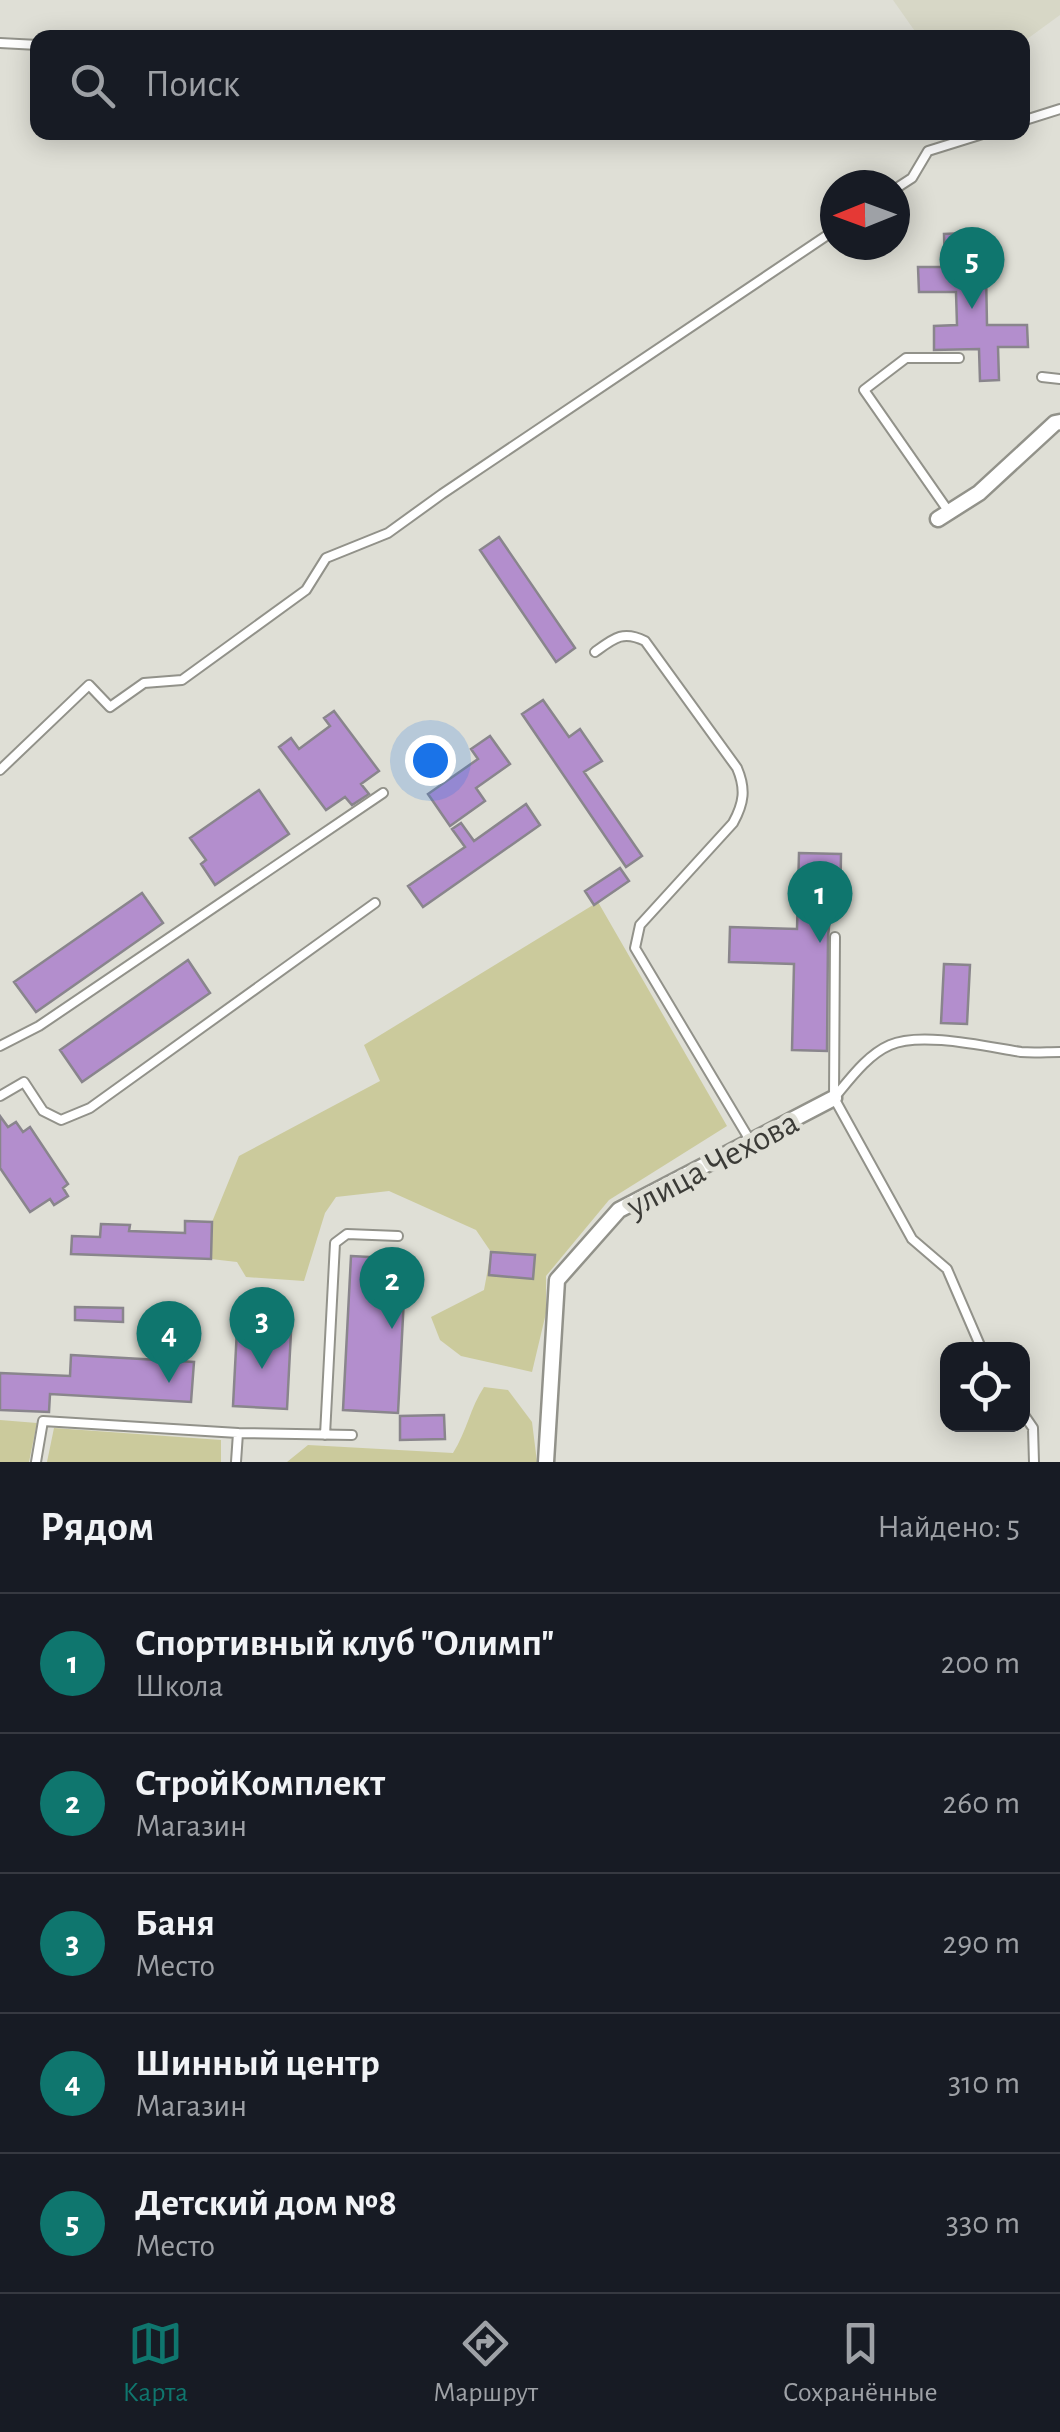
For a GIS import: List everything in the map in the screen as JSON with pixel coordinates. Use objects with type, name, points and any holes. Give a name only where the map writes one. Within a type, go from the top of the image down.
[{"type":"street","points":[[943,516],[980,493],[1060,422]]},
{"type":"street","name":"улица Чехова","points":[[546,1462],[557,1280],[619,1210],[834,1098]]},
{"type":"lane","points":[[0,42],[30,44]]},
{"type":"lane","points":[[1030,119],[1060,109]]},
{"type":"lane","points":[[910,179],[928,151],[959,140]]},
{"type":"lane","points":[[0,770],[89,685],[110,708],[144,683],[182,680],[306,590],[326,558],[388,533],[820,240]]},
{"type":"lane","points":[[943,516],[864,390],[906,358],[959,358]]},
{"type":"lane","points":[[1042,378],[1060,378]]},
{"type":"lane","points":[[594,652],[618,635],[632,634],[646,641],[737,768],[744,785],[742,806],[734,823],[640,925],[635,948],[751,1142]]},
{"type":"lane","points":[[0,1046],[39,1026],[382,793]]},
{"type":"lane","points":[[0,1096],[24,1082],[43,1111],[61,1120],[90,1108],[374,903]]},
{"type":"lane","points":[[835,936],[834,1098],[912,1238],[947,1270],[978,1342]]},
{"type":"lane","points":[[834,1098],[857,1069],[891,1044],[985,1044],[1023,1052],[1060,1052]]},
{"type":"lane","points":[[325,1435],[334,1243],[347,1234],[398,1236]]},
{"type":"lane","points":[[36,1462],[44,1422],[352,1436]]},
{"type":"lane","points":[[1030,1424],[1034,1462]]},
{"type":"lane","points":[[236,1462],[238,1433]]},
{"type":"shaded area","points":[[893,0],[1060,0],[1060,15],[1030,37],[1030,30],[914,30]]},
{"type":"green space","points":[[598,902],[727,1126],[609,1200],[546,1276],[546,1313],[532,1372],[461,1356],[440,1340],[431,1317],[484,1290],[491,1252],[476,1230],[389,1191],[336,1197],[325,1213],[304,1281],[246,1277],[237,1262],[211,1259],[212,1222],[239,1156],[380,1081],[364,1045]]},
{"type":"green space","points":[[484,1387],[508,1390],[532,1422],[537,1462],[287,1462],[308,1445],[453,1453]]},
{"type":"green space","points":[[0,1420],[37,1423],[29,1462],[0,1462]]},
{"type":"green space","points":[[54,1428],[221,1440],[221,1462],[47,1462]]},
{"type":"building","points":[[966,233],[967,272],[986,271],[987,325],[1027,325],[1028,347],[998,347],[999,380],[980,381],[979,349],[934,350],[934,326],[957,325],[956,292],[919,292],[918,267],[945,267],[944,234]]},
{"type":"building","points":[[499,537],[575,648],[556,662],[480,550]]},
{"type":"building","points":[[543,700],[569,737],[580,729],[602,761],[584,772],[642,856],[626,867],[522,714]]},
{"type":"building","points":[[334,711],[379,771],[361,784],[369,794],[352,805],[345,797],[326,810],[279,747],[291,738],[299,749],[330,726],[324,718]]},
{"type":"building","points":[[490,736],[510,764],[476,788],[485,801],[450,826],[428,794],[478,759],[471,749]]},
{"type":"building","points":[[259,790],[289,834],[215,885],[201,864],[206,860],[190,838]]},
{"type":"building","points":[[526,804],[540,825],[423,907],[408,886],[465,847],[452,829],[461,823],[474,841]]},
{"type":"building","points":[[799,853],[841,854],[840,917],[830,917],[828,937],[827,1051],[792,1050],[794,964],[729,962],[730,927],[797,929]]},
{"type":"building","points":[[620,868],[629,881],[594,905],[585,891]]},
{"type":"building","points":[[142,893],[163,923],[36,1012],[14,982]]},
{"type":"building","points":[[188,960],[210,993],[82,1082],[60,1050]]},
{"type":"building","points":[[944,964],[970,965],[967,1024],[941,1023]]},
{"type":"building","points":[[0,1116],[8,1127],[16,1122],[23,1132],[30,1127],[68,1184],[63,1188],[68,1196],[54,1205],[50,1199],[30,1212],[0,1168]]},
{"type":"building","points":[[185,1221],[212,1222],[211,1259],[71,1254],[72,1236],[100,1237],[101,1224],[130,1225],[129,1231],[185,1233]]},
{"type":"building","points":[[491,1252],[535,1255],[533,1279],[489,1275]]},
{"type":"building","points":[[351,1256],[406,1259],[398,1413],[343,1410]]},
{"type":"building","points":[[75,1307],[123,1308],[123,1322],[75,1320]]},
{"type":"building","points":[[237,1329],[291,1332],[287,1409],[233,1406]]},
{"type":"building","points":[[71,1355],[194,1362],[191,1402],[50,1394],[49,1412],[0,1410],[0,1373],[70,1376]]},
{"type":"building","points":[[444,1415],[445,1439],[400,1440],[400,1416]]},
{"type":"place","name":"Детский дом №8","points":[[972,309]]},
{"type":"place","name":"Спортивный клуб \"Олимп\"","points":[[820,943]]},
{"type":"place","name":"СтройКомплект","points":[[392,1329]]},
{"type":"place","name":"Баня","points":[[262,1369]]},
{"type":"place","name":"Шинный центр","points":[[169,1383]]}]
